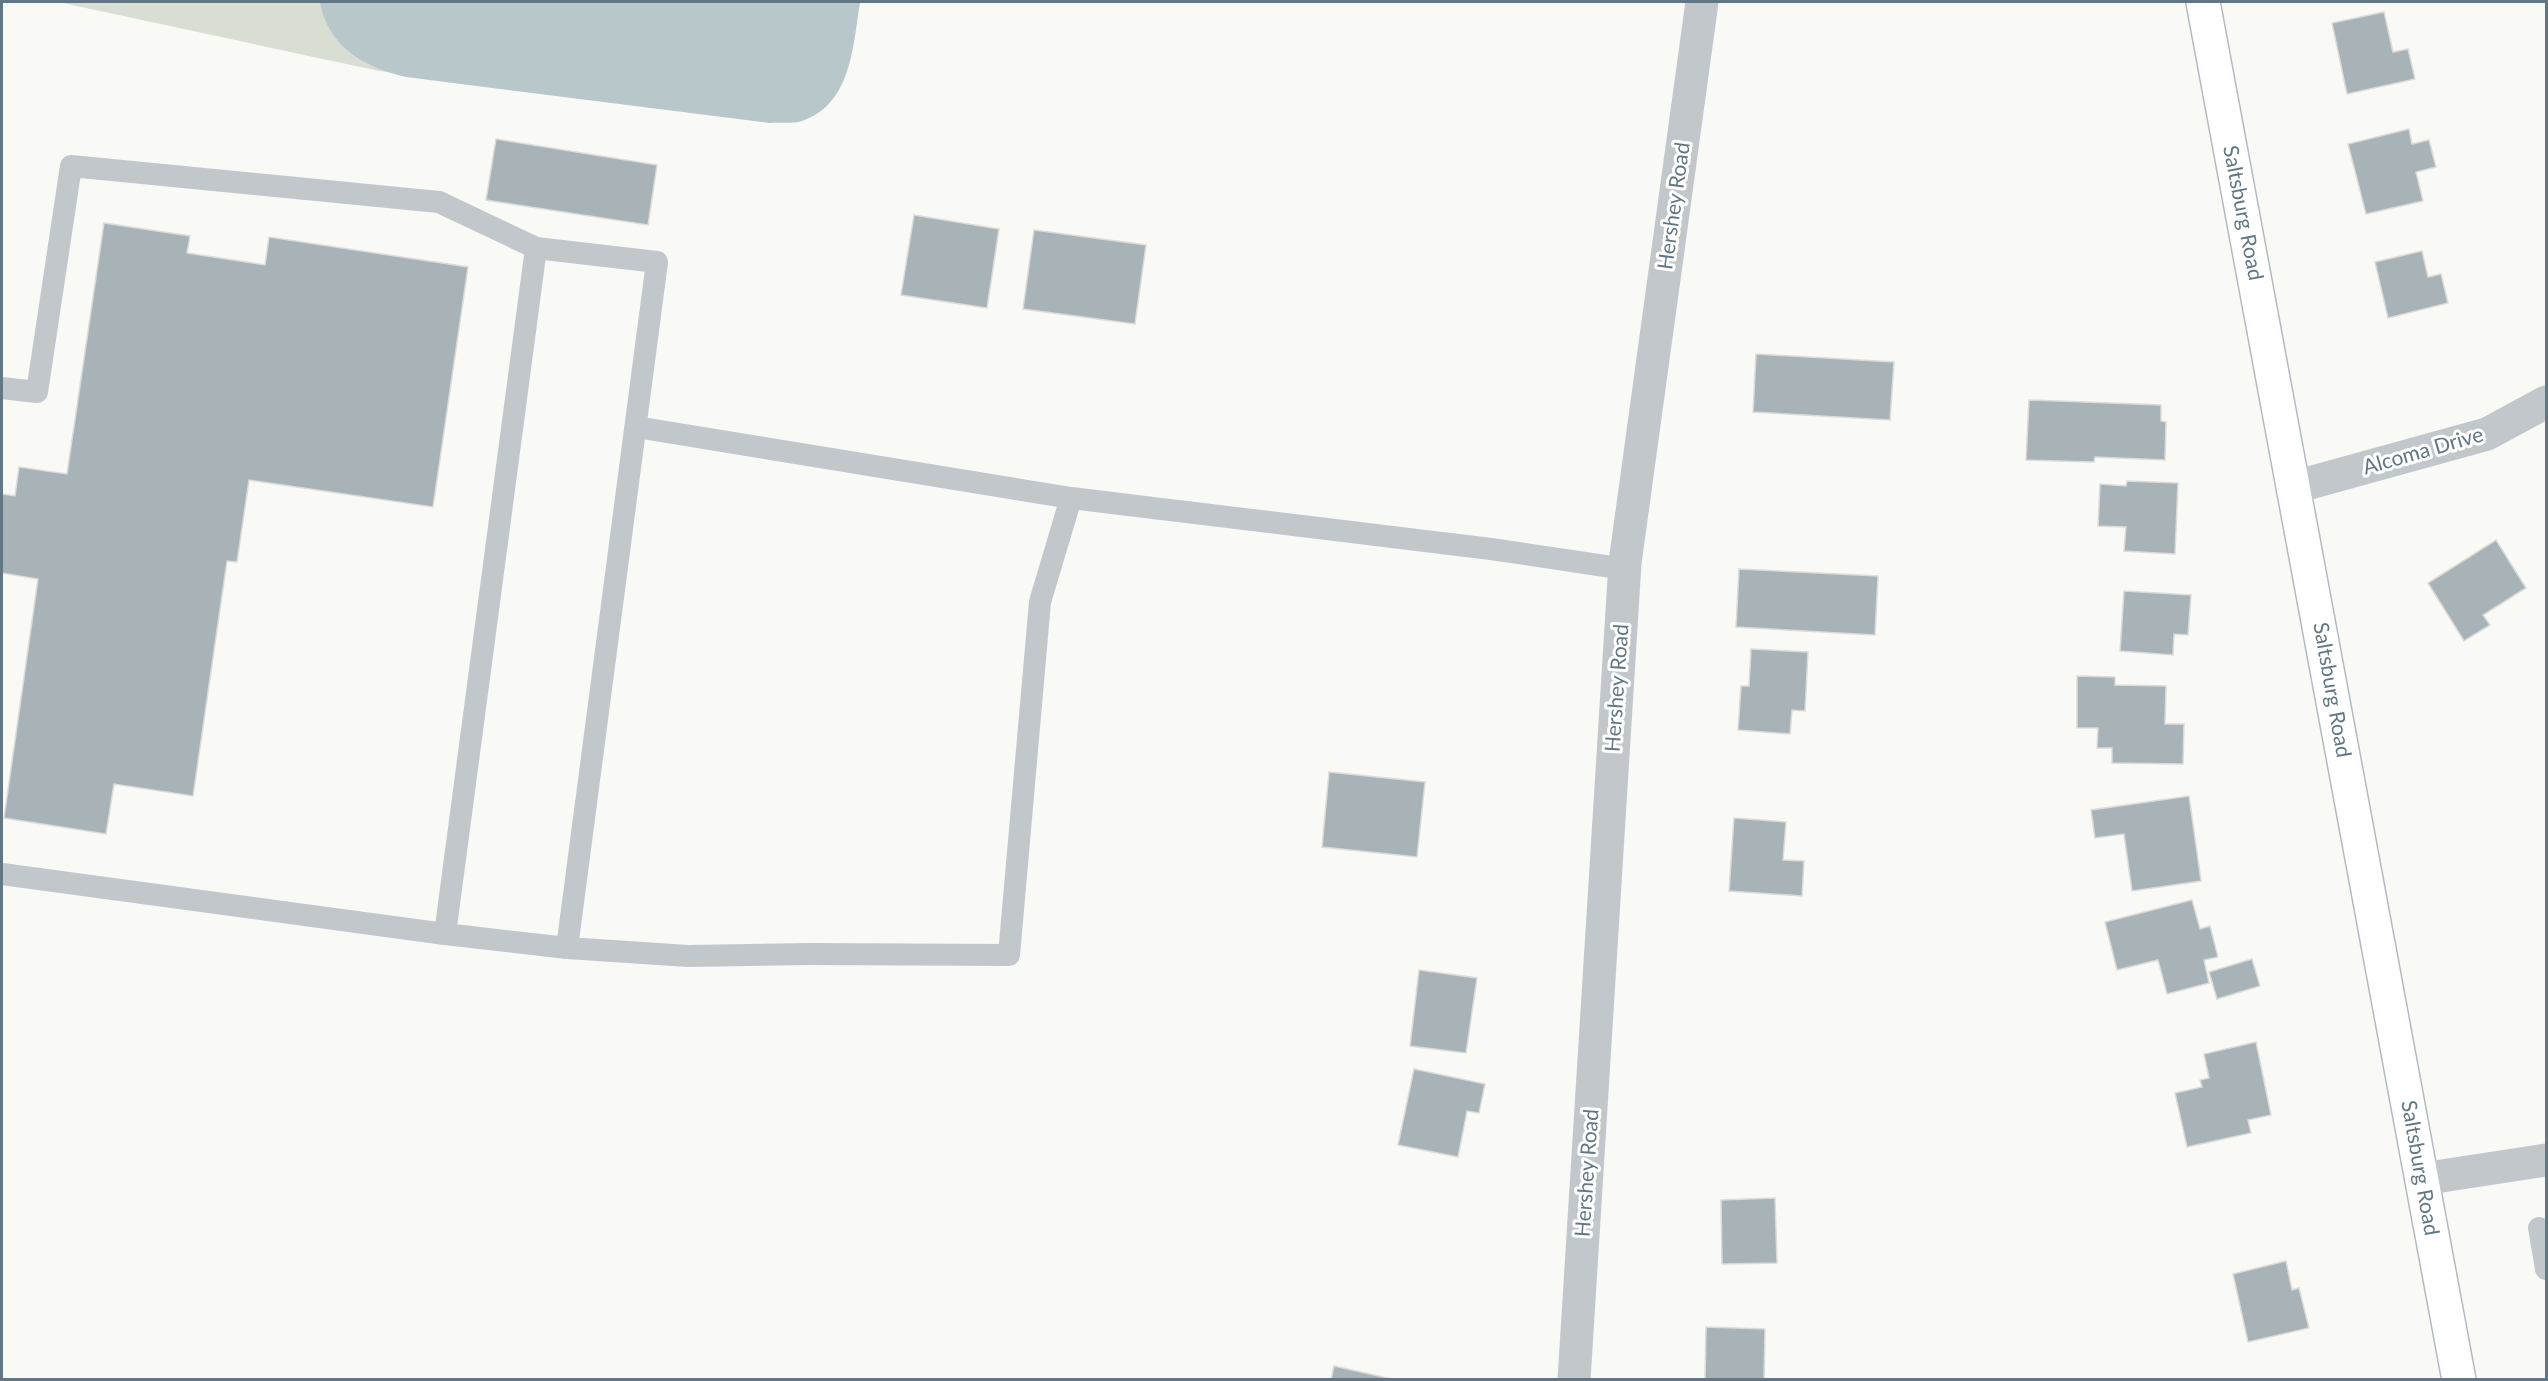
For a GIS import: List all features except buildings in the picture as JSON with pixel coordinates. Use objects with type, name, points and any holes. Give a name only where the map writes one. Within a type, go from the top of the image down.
[{"type":"main road","name":"Saltsburg Road","points":[[2203,2],[2295,487],[2459,1380]]},
{"type":"street","name":"Hershey Road","points":[[1574,1380],[1624,568],[1702,2]]},
{"type":"street","name":"Alcoma Drive","points":[[2295,487],[2487,434],[2547,402]]},
{"type":"street","points":[[2422,1179],[2547,1160]]},
{"type":"lane","points":[[2,388],[37,392],[70,166],[439,202],[536,248],[657,262],[567,948]]},
{"type":"lane","points":[[445,934],[536,248]]},
{"type":"lane","points":[[636,427],[1071,498],[1491,549],[1624,568]]},
{"type":"lane","points":[[2,874],[445,934],[567,948],[688,956],[1009,955],[1040,602],[1071,498]]},
{"type":"lane","points":[[2539,1228],[2547,1269]]},
{"type":"shaded area","points":[[58,2],[860,2],[852,48],[843,78],[826,104],[814,115],[576,98],[379,71]]},
{"type":"shaded area","points":[[320,2],[860,2],[852,54],[840,87],[831,101],[819,113],[802,121],[769,123],[406,77],[391,73],[362,61],[340,43],[324,18]]}]
